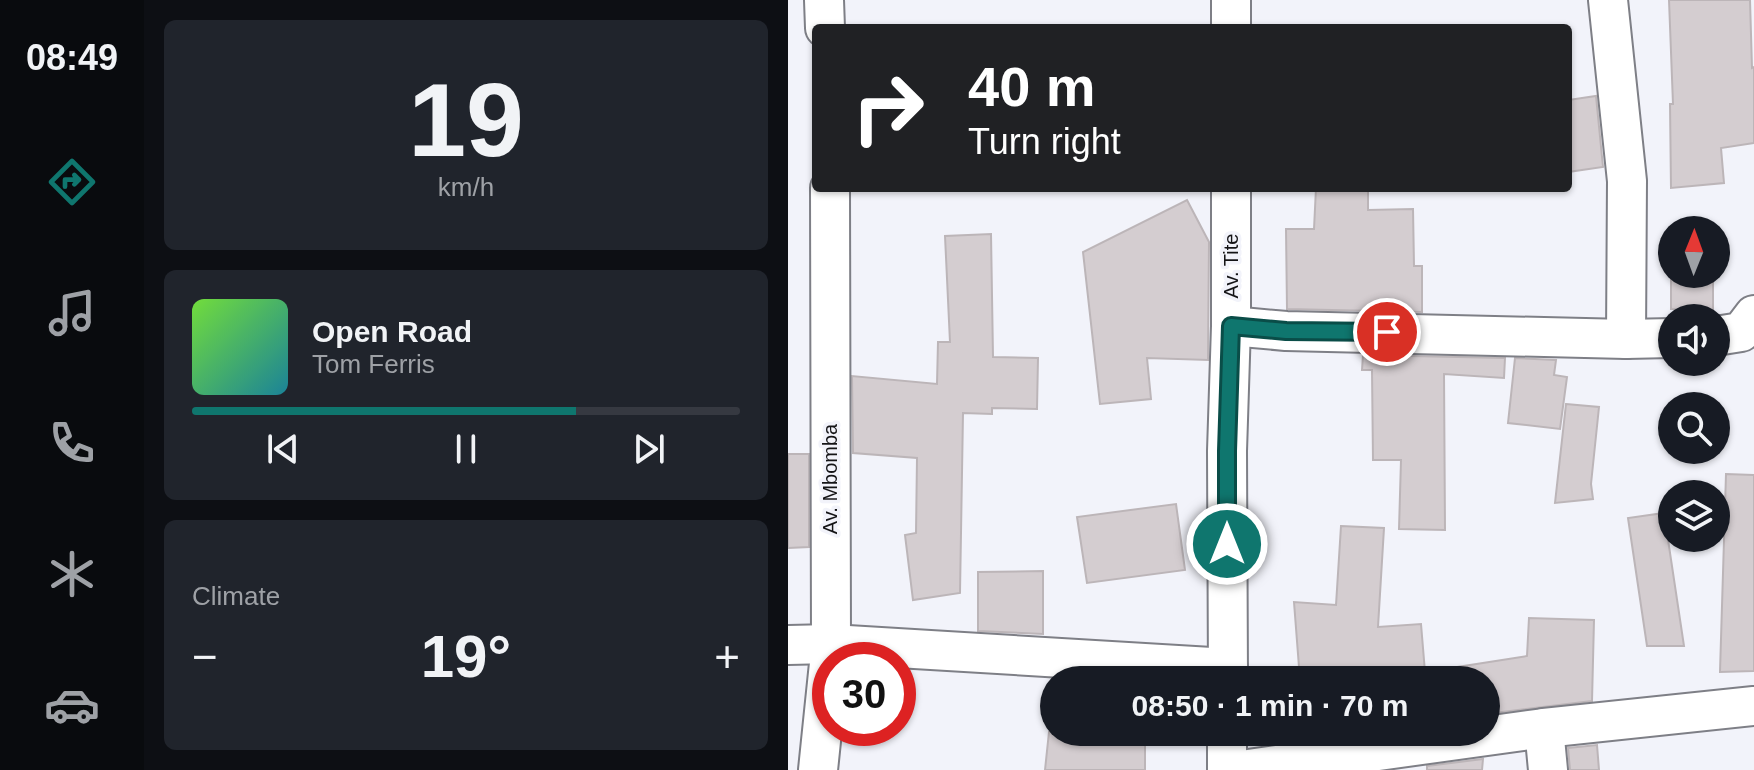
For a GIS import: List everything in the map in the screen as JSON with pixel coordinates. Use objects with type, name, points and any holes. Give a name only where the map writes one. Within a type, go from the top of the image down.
[{"type":"street","points":[[824,0],[825,24]]},
{"type":"street","points":[[1231,0],[1231,24]]},
{"type":"street","points":[[1608,0],[1627,181],[1626,339]]},
{"type":"street","name":"Av. Mbomba","points":[[830,192],[831,642]]},
{"type":"street","name":"Av. Tite","points":[[1228,666],[1231,192]]},
{"type":"street","points":[[1730,334],[1741,332],[1754,315]]},
{"type":"street","points":[[1231,326],[1286,331],[1658,338]]},
{"type":"street","points":[[788,645],[812,644]]},
{"type":"street","points":[[916,650],[1122,666]]},
{"type":"street","points":[[1241,770],[1544,728],[1754,706]]},
{"type":"street","points":[[1544,728],[1548,770]]},
{"type":"street","name":"Av. Mbomba","points":[[818,770],[820,746]]},
{"type":"street","points":[[1227,746],[1227,770]]},
{"type":"building","points":[[1669,0],[1750,0],[1754,143],[1721,148],[1724,183],[1671,188],[1670,104],[1673,104]]},
{"type":"building","points":[[1596,96],[1603,167],[1572,171],[1572,99]]},
{"type":"building","points":[[1316,192],[1368,192],[1368,210],[1413,209],[1414,266],[1422,266],[1422,312],[1287,309],[1286,229],[1314,229]]},
{"type":"building","points":[[1187,200],[1209,242],[1208,360],[1147,358],[1151,399],[1100,404],[1083,252]]},
{"type":"building","points":[[991,234],[993,357],[1038,358],[1037,409],[992,408],[992,414],[963,413],[960,593],[913,600],[905,535],[916,533],[917,458],[853,453],[852,376],[937,384],[938,342],[950,342],[945,236]]},
{"type":"building","points":[[1671,288],[1713,288],[1713,304],[1671,304]]},
{"type":"building","points":[[1363,355],[1505,358],[1504,378],[1444,374],[1445,530],[1399,529],[1401,460],[1373,460],[1372,370],[1362,370]]},
{"type":"building","points":[[1515,358],[1556,360],[1554,375],[1567,377],[1560,429],[1508,423]]},
{"type":"building","points":[[1566,404],[1599,407],[1591,484],[1593,499],[1555,503]]},
{"type":"building","points":[[788,454],[809,454],[809,547],[788,548]]},
{"type":"building","points":[[1726,474],[1754,475],[1754,671],[1720,672],[1724,552],[1730,552],[1730,480],[1726,480]]},
{"type":"building","points":[[1176,504],[1185,570],[1087,583],[1077,517]]},
{"type":"building","points":[[1658,514],[1658,552],[1670,552],[1684,646],[1647,646],[1628,518]]},
{"type":"building","points":[[1341,526],[1384,528],[1378,627],[1421,624],[1424,666],[1299,666],[1294,602],[1336,605]]},
{"type":"building","points":[[1043,571],[1043,634],[978,631],[978,572]]},
{"type":"building","points":[[1529,618],[1594,620],[1592,701],[1500,712],[1500,666],[1463,666],[1527,656]]},
{"type":"building","points":[[1597,745],[1599,770],[1570,770],[1568,748]]},
{"type":"building","points":[[1048,746],[1145,746],[1145,770],[1045,770]]},
{"type":"building","points":[[1483,759],[1482,770],[1427,770],[1427,766]]},
{"type":"route","points":[[1227,544],[1231,326],[1286,331],[1387,332]]}]
